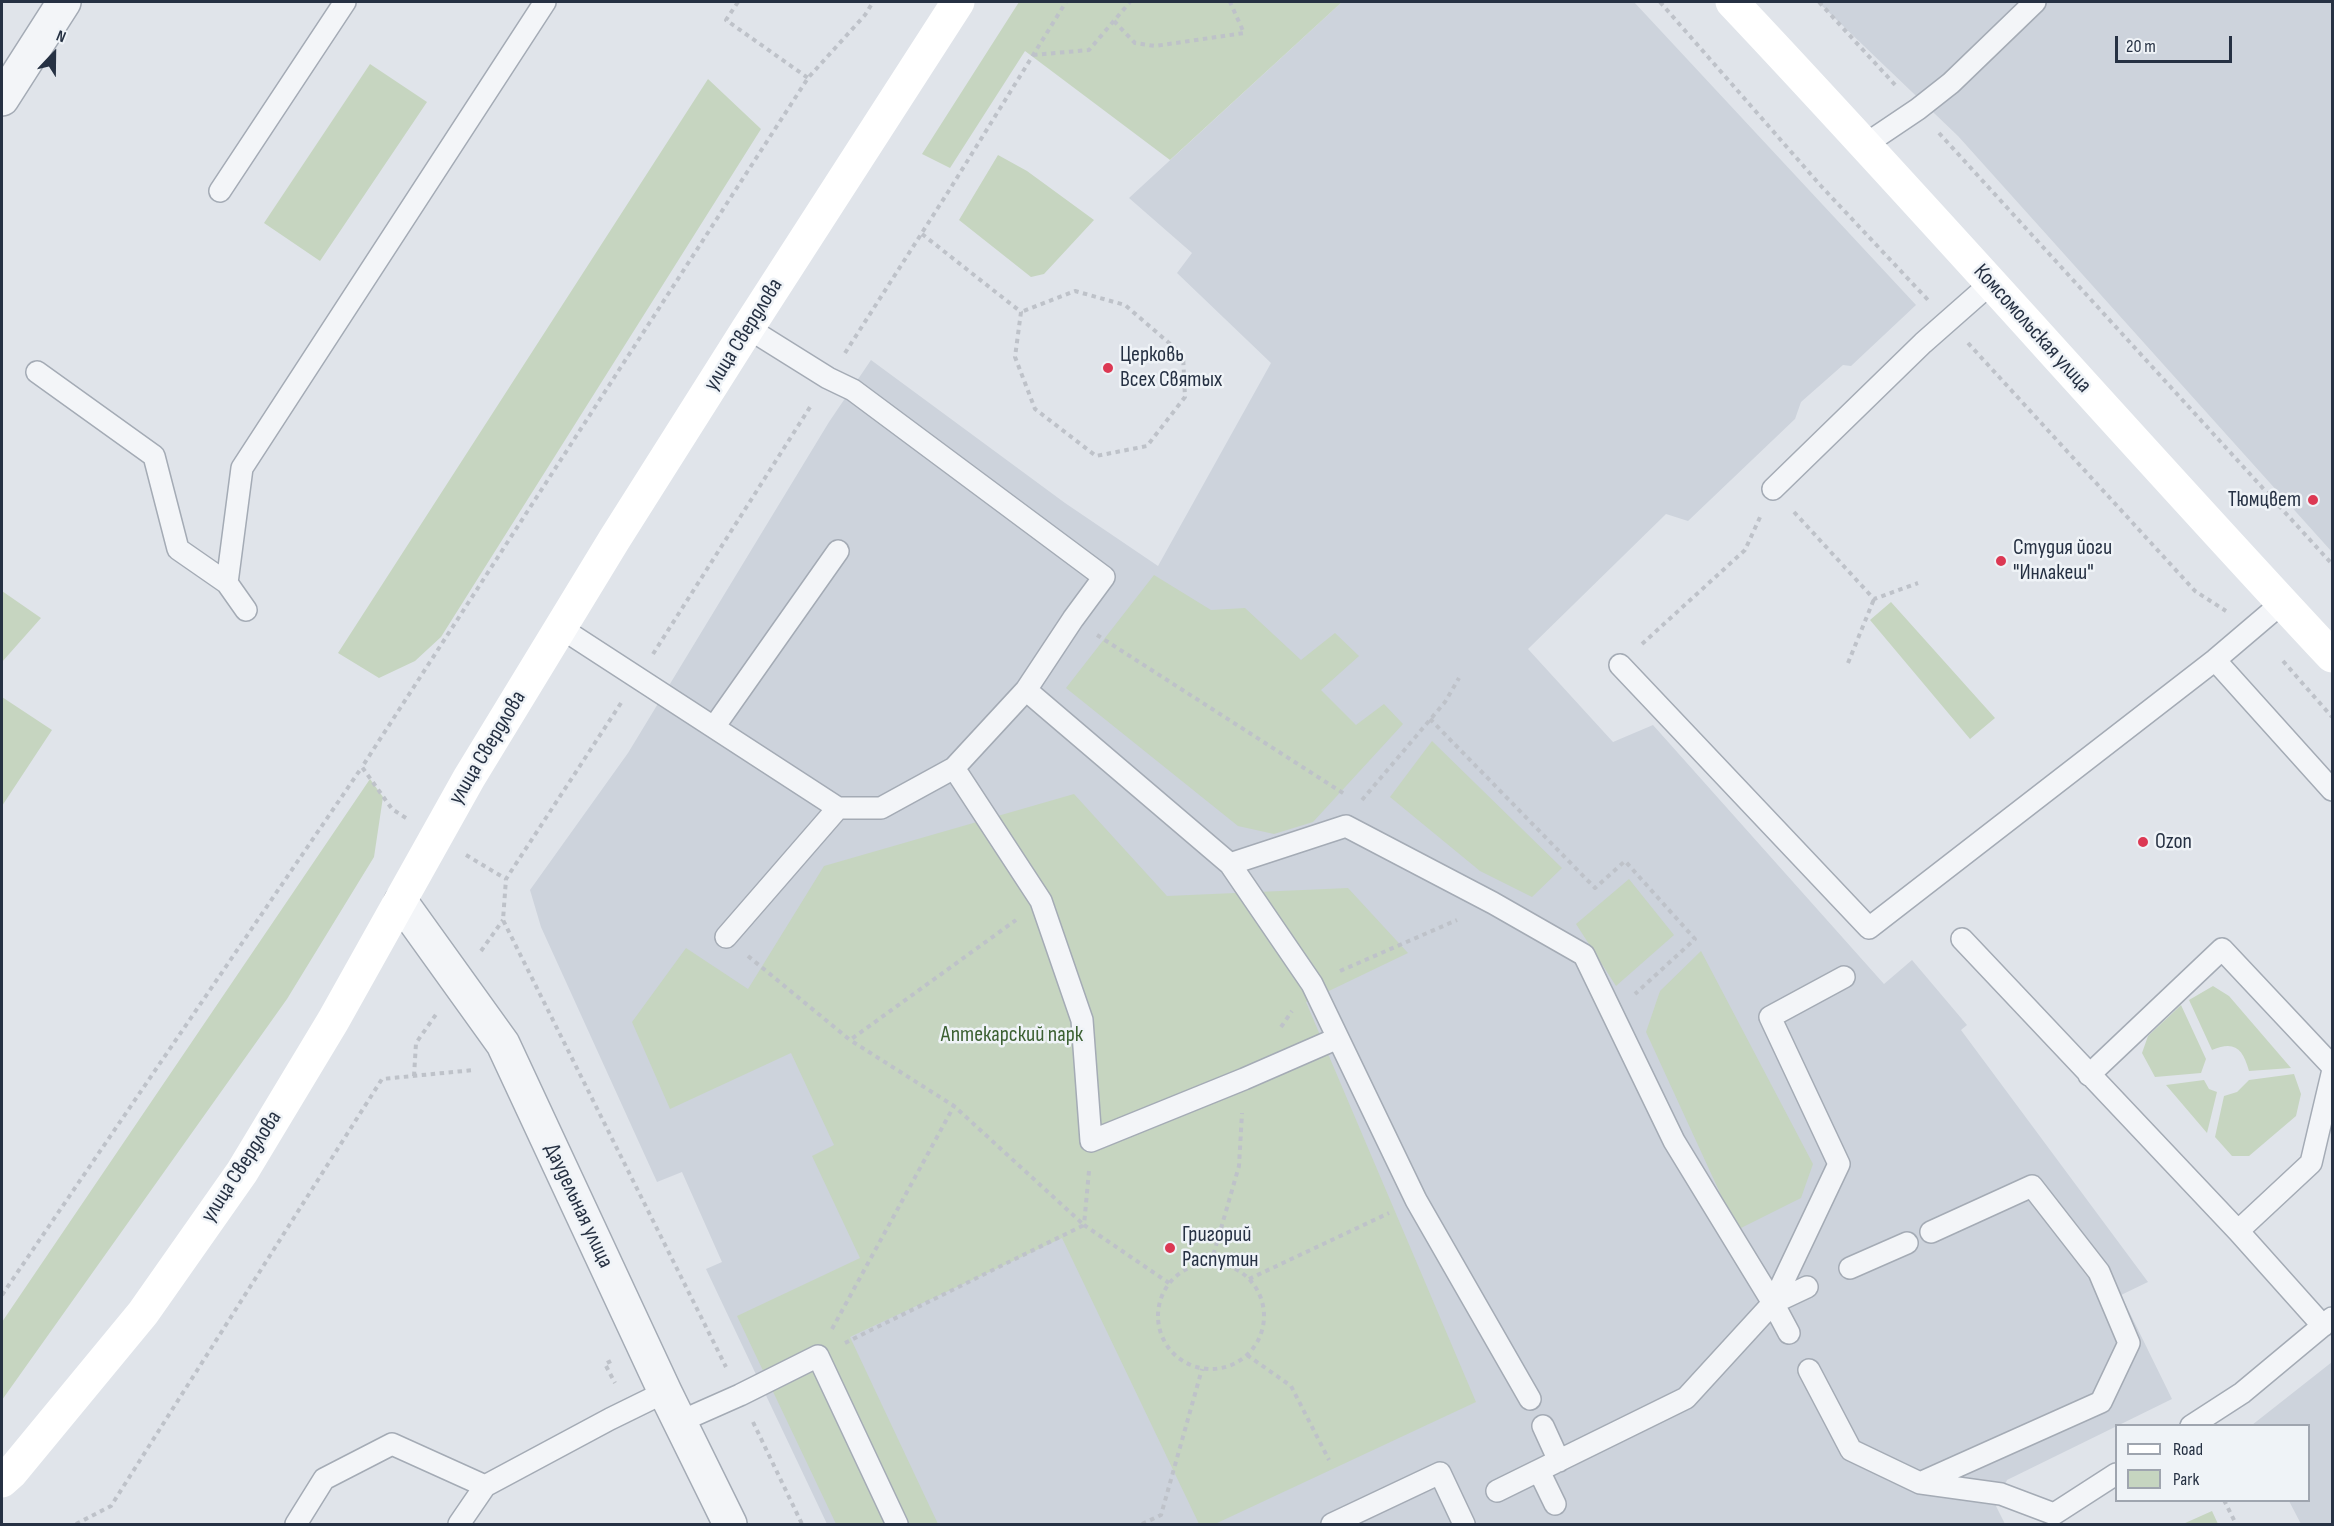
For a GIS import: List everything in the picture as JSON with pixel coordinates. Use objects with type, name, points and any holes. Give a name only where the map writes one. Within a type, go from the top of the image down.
[{"type":"street","points":[[2,99],[64,2]]},
{"type":"street","name":"улица Свердлова","points":[[2,1481],[143,1312],[242,1172],[333,1021],[469,778],[748,328],[958,2]]},
{"type":"street","name":"Комсомольская улица","points":[[1732,2],[1866,144],[1990,284],[2332,656]]},
{"type":"street","name":"Даудельная улица","points":[[401,902],[503,1044],[664,1392],[730,1524]]},
{"type":"lane","points":[[220,191],[345,2]]},
{"type":"lane","points":[[227,583],[242,468],[545,2]]},
{"type":"lane","points":[[1866,144],[1918,109],[1951,83],[2035,2]]},
{"type":"lane","points":[[1773,489],[1948,321],[1990,284]]},
{"type":"lane","points":[[561,628],[838,808],[881,808],[954,768],[1026,690],[1104,577],[852,390],[828,378],[748,328]]},
{"type":"lane","points":[[37,372],[154,456],[178,549],[227,583],[246,610]]},
{"type":"lane","points":[[714,727],[838,551]]},
{"type":"lane","points":[[1620,665],[1869,928],[2215,660],[2282,603]]},
{"type":"lane","points":[[2215,660],[2332,790]]},
{"type":"lane","points":[[1026,690],[1230,864],[1312,984],[1416,1200],[1530,1399]]},
{"type":"lane","points":[[954,768],[1041,901],[1082,1020],[1091,1141],[1338,1038]]},
{"type":"lane","points":[[726,937],[838,808]]},
{"type":"lane","points":[[1230,864],[1346,826],[1493,903],[1584,955],[1674,1140],[1789,1333]]},
{"type":"lane","points":[[1962,939],[2238,1231],[2328,1322],[2242,1393],[2193,1424]]},
{"type":"lane","points":[[2089,1075],[2222,949],[2332,1066]]},
{"type":"lane","points":[[1497,1491],[1686,1398],[1773,1303],[1839,1164],[1770,1017],[1844,977]]},
{"type":"lane","points":[[2238,1231],[2311,1163],[2332,1074]]},
{"type":"lane","points":[[1920,1483],[2101,1402],[2129,1343],[2099,1272],[2032,1186],[1930,1232]]},
{"type":"lane","points":[[1850,1268],[1906,1243]]},
{"type":"lane","points":[[1773,1303],[1807,1287]]},
{"type":"lane","points":[[679,1422],[818,1356],[897,1524]]},
{"type":"lane","points":[[1809,1370],[1851,1450],[1920,1483],[2001,1494],[2054,1519],[2115,1475]]},
{"type":"lane","points":[[459,1524],[485,1486],[664,1392]]},
{"type":"lane","points":[[1543,1426],[1559,1461]]},
{"type":"lane","points":[[296,1524],[324,1479],[392,1444],[485,1486]]},
{"type":"lane","points":[[1539,1471],[1555,1504]]},
{"type":"lane","points":[[1332,1524],[1440,1473],[1465,1513]]},
{"type":"path","points":[[738,2],[726,20],[808,78]]},
{"type":"path","points":[[2,1295],[362,767],[808,78],[865,15],[873,2]]},
{"type":"path","points":[[802,1524],[503,920],[506,879],[922,234],[1066,2]]},
{"type":"path","points":[[1033,55],[1089,50],[1130,2]]},
{"type":"path","points":[[1114,21],[1135,43],[1155,46],[1244,33],[1230,2]]},
{"type":"path","points":[[1660,2],[1821,186],[2195,591],[2252,628],[2332,717]]},
{"type":"path","points":[[1819,2],[2332,564]]},
{"type":"path","points":[[922,234],[1021,312]]},
{"type":"path","points":[[1075,291],[1125,305],[1183,355],[1185,397],[1147,446],[1096,456],[1035,409],[1015,357],[1021,312],[1075,291]]},
{"type":"path","points":[[1620,665],[1746,550],[1773,489],[1874,599]]},
{"type":"path","points":[[1848,663],[1874,599],[1918,583]]},
{"type":"path","points":[[1073,619],[1359,804]]},
{"type":"path","points":[[1346,826],[1359,804],[1445,702],[1459,678]]},
{"type":"path","points":[[1430,720],[1595,888],[1625,861],[1695,939],[1614,1015]]},
{"type":"path","points":[[362,767],[392,809],[506,879]]},
{"type":"path","points":[[850,1040],[1041,901]]},
{"type":"path","points":[[1278,1031],[1312,984],[1493,903]]},
{"type":"path","points":[[726,937],[850,1040],[954,1106],[1084,1224],[1169,1283]]},
{"type":"path","points":[[76,1524],[111,1506],[382,1079],[474,1070],[480,1081]]},
{"type":"path","points":[[1212,1263],[1239,1166],[1244,1079]]},
{"type":"path","points":[[818,1356],[954,1106]]},
{"type":"path","points":[[1084,1224],[1091,1141]]},
{"type":"path","points":[[1249,1279],[1416,1200]]},
{"type":"path","points":[[818,1356],[1084,1224]]},
{"type":"path","points":[[1212,1263],[1226,1265],[1249,1279],[1259,1293],[1263,1326],[1257,1341],[1247,1355],[1234,1364],[1202,1369],[1185,1362],[1170,1350],[1161,1335],[1157,1317],[1160,1299],[1169,1283],[1181,1272],[1195,1265],[1212,1263]]},
{"type":"path","points":[[1247,1355],[1292,1386],[1329,1460]]},
{"type":"path","points":[[615,1359],[605,1364],[630,1409]]},
{"type":"path","points":[[1142,1524],[1161,1515],[1202,1369]]},
{"type":"path","points":[[2225,1502],[2236,1524]]},
{"type":"shaded area","points":[[1342,2],[1634,2],[1916,305],[1851,366],[1843,365],[1801,402],[1795,419],[1688,521],[1666,514],[1528,649],[1613,742],[1653,725],[1884,984],[1912,960],[1967,1025],[1961,1030],[2148,1282],[2121,1295],[2172,1399],[2121,1424],[2115,1424],[2115,1427],[2007,1480],[1996,1506],[2005,1524],[827,1524],[706,1269],[722,1262],[682,1172],[657,1182],[541,927],[530,890],[628,753],[829,422],[871,360],[1065,503],[1158,566],[1271,363],[1177,273],[1192,253],[1129,198]]},
{"type":"shaded area","points":[[1818,2],[2332,2],[2332,552],[1958,136]]},
{"type":"shaded area","points":[[2332,1362],[2332,1524],[2301,1524],[2290,1502],[2310,1502],[2310,1424],[2253,1424]]},
{"type":"green space","points":[[1019,2],[1342,2],[1170,160],[1025,51],[950,168],[922,154]]},
{"type":"green space","points":[[370,64],[427,102],[320,261],[264,223]]},
{"type":"green space","points":[[708,79],[761,129],[441,637],[415,661],[379,678],[338,653]]},
{"type":"green space","points":[[998,155],[1027,171],[1094,220],[1044,274],[1031,277],[959,220]]},
{"type":"green space","points":[[1154,575],[1211,610],[1245,608],[1301,660],[1335,633],[1359,656],[1321,690],[1356,725],[1384,704],[1403,724],[1313,822],[1274,834],[1238,826],[1066,688]]},
{"type":"green space","points":[[2,591],[41,618],[2,662]]},
{"type":"green space","points":[[1891,602],[1995,718],[1970,739],[1870,620]]},
{"type":"green space","points":[[2,697],[52,730],[2,806]]},
{"type":"green space","points":[[1432,741],[1562,868],[1532,897],[1480,871],[1390,797]]},
{"type":"green space","points":[[370,779],[383,797],[374,857],[287,999],[2,1400],[2,1322]]},
{"type":"green space","name":"Аптекарский парк","points":[[1074,794],[1167,896],[1348,888],[1408,953],[1306,1002],[1476,1402],[1215,1524],[1199,1524],[1062,1238],[850,1337],[938,1524],[836,1524],[737,1316],[860,1258],[812,1156],[834,1145],[791,1053],[670,1109],[632,1022],[686,948],[748,989],[824,866]]},
{"type":"green space","points":[[1629,879],[1674,935],[1616,986],[1576,924]]},
{"type":"green space","points":[[1701,951],[1813,1164],[1801,1198],[1737,1230],[1646,1032],[1660,991]]},
{"type":"green space","points":[[2213,986],[2229,996],[2291,1068],[2249,1071],[2244,1057],[2237,1048],[2227,1046],[2212,1050],[2189,1000]]},
{"type":"green space","points":[[2181,1005],[2206,1059],[2201,1073],[2155,1077],[2142,1053],[2148,1036]]},
{"type":"green space","points":[[2294,1074],[2301,1094],[2296,1116],[2249,1156],[2232,1156],[2215,1137],[2224,1096],[2237,1092],[2249,1080]]},
{"type":"green space","points":[[2204,1080],[2209,1089],[2217,1092],[2207,1133],[2166,1085]]},
{"type":"green space","points":[[2212,1511],[2218,1524],[2183,1524]]},
{"type":"place","name":"Церковь Всех Святых","points":[[1108,368]]},
{"type":"place","name":"Тюмцвет","points":[[2313,500]]},
{"type":"place","name":"Студия йоги \"Инлакеш\"","points":[[2001,561]]},
{"type":"place","name":"Ozon","points":[[2143,842]]},
{"type":"place","name":"Григорий Распутин","points":[[1170,1248]]}]
